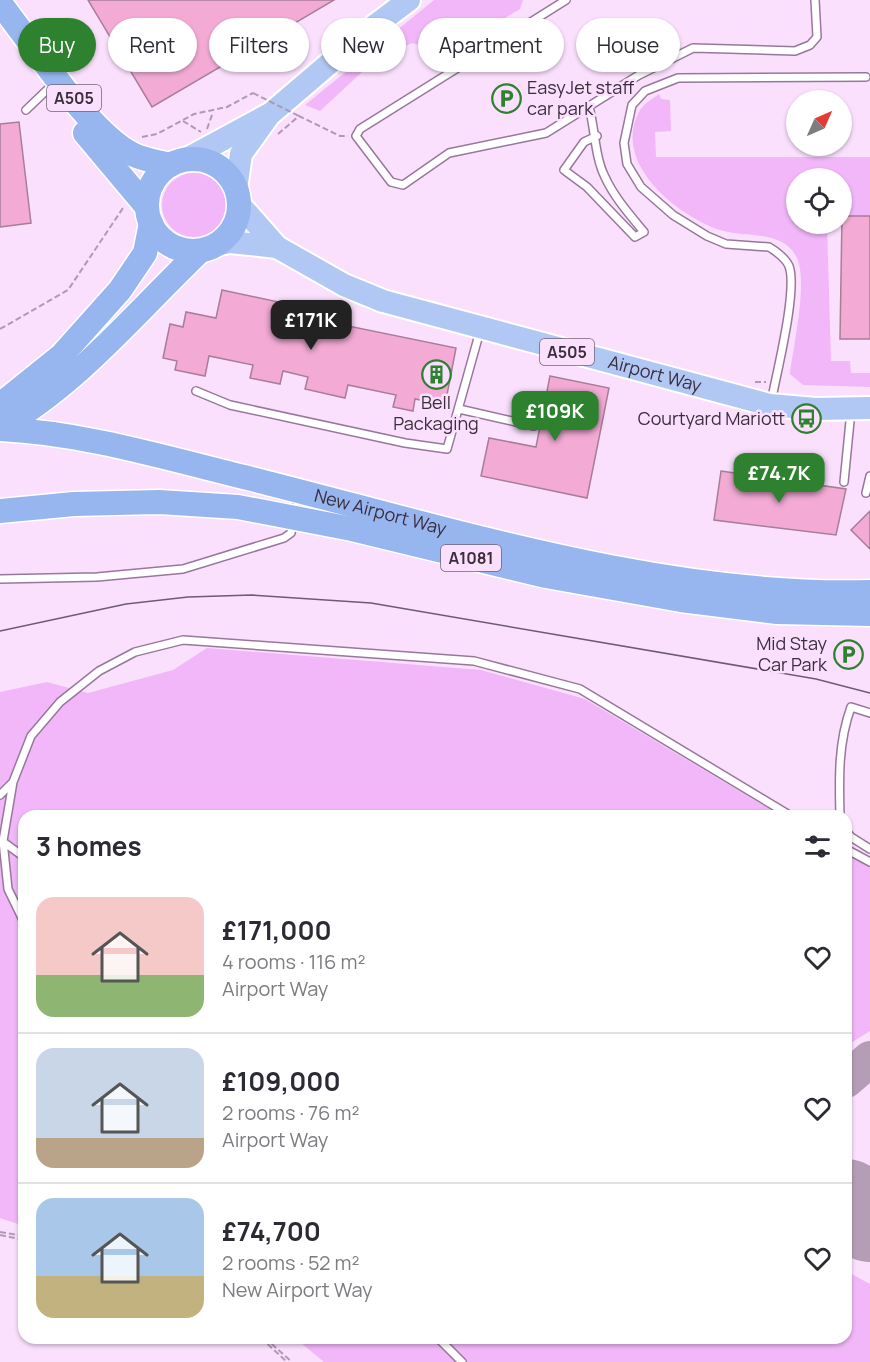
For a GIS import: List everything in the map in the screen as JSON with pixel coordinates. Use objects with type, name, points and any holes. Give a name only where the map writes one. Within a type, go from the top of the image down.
[{"type":"highway","name":"A505","points":[[0,3],[93,122],[113,141],[136,156],[178,162]]},
{"type":"highway","name":"A505","points":[[0,27],[49,88],[140,213]]},
{"type":"highway","points":[[0,405],[62,355],[120,290],[145,253],[140,213],[153,183],[178,162],[198,159],[216,166],[230,178],[237,196],[233,228],[207,248],[185,250],[171,245],[159,236],[140,213]]},
{"type":"highway","name":"New Airport Way","points":[[0,429],[38,403],[90,361],[207,248]]},
{"type":"highway","name":"New Airport Way","points":[[0,429],[68,435],[131,447],[489,540],[681,578],[793,591],[870,592]]},
{"type":"highway","name":"New Airport Way","points":[[0,511],[74,504],[159,502],[238,507],[352,529],[546,576],[681,600],[777,612],[870,614]]},
{"type":"main road","points":[[237,196],[241,154],[268,115],[365,33],[409,0]]},
{"type":"main road","points":[[178,162],[268,115]]},
{"type":"main road","name":"Airport Way","points":[[237,196],[277,248]]},
{"type":"main road","name":"Airport Way","points":[[207,248],[240,242],[277,248],[344,285],[383,301],[770,405],[860,408]]},
{"type":"lane","points":[[566,0],[360,129],[357,136],[391,182],[403,184],[449,153],[546,133],[666,59],[693,48],[795,51],[810,45],[817,37],[815,0]]},
{"type":"lane","points":[[770,405],[782,358],[791,280],[789,265],[769,247],[726,244],[707,236],[665,208],[641,188],[627,164],[624,143],[626,124],[632,105],[645,92],[678,78],[866,77]]},
{"type":"lane","points":[[26,110],[49,88]]},
{"type":"lane","points":[[590,107],[597,136],[597,153],[605,177],[644,232],[635,237],[587,187],[564,170],[584,142],[597,136]]},
{"type":"lane","points":[[196,391],[230,405],[405,443],[447,449],[481,329]]},
{"type":"lane","points":[[459,408],[534,426]]},
{"type":"lane","points":[[844,482],[851,433],[860,408]]},
{"type":"lane","points":[[866,493],[870,476]]},
{"type":"lane","points":[[0,579],[97,577],[183,569],[284,538],[291,533],[299,491]]},
{"type":"lane","points":[[18,910],[8,889],[2,840],[13,782],[31,736],[60,702],[84,681],[135,652],[195,639],[474,661],[580,689],[781,810]]},
{"type":"lane","points":[[840,810],[839,769],[844,726],[851,707],[870,713]]},
{"type":"lane","points":[[0,795],[13,782]]},
{"type":"lane","points":[[852,838],[870,849]]},
{"type":"lane","points":[[2,840],[18,852]]},
{"type":"lane","points":[[852,852],[870,862]]},
{"type":"lane","points":[[444,1344],[462,1362]]},
{"type":"path","points":[[147,137],[194,114],[227,107],[252,93],[340,136],[357,136]]},
{"type":"path","points":[[183,120],[205,134],[214,110]]},
{"type":"path","points":[[283,132],[299,116]]},
{"type":"path","points":[[0,329],[68,290],[140,213]]},
{"type":"path","points":[[0,1234],[18,1237]]},
{"type":"path","points":[[268,1344],[287,1362]]},
{"type":"path","points":[[272,1344],[292,1362]]},
{"type":"shaded area","points":[[434,0],[523,0],[520,9],[504,18],[418,18],[418,44],[412,43],[406,46],[406,23]]},
{"type":"shaded area","points":[[346,72],[362,72],[320,111],[305,105]]},
{"type":"shaded area","points":[[659,94],[661,99],[670,100],[671,131],[655,132],[656,157],[870,157],[870,216],[852,216],[852,168],[786,168],[786,234],[827,234],[831,361],[850,361],[851,373],[870,373],[870,387],[803,385],[790,374],[801,296],[800,267],[796,256],[781,241],[727,232],[700,222],[667,199],[652,184],[641,167],[634,149],[633,131],[640,109]]},
{"type":"shaded area","points":[[188,173],[200,173],[217,182],[224,193],[226,205],[224,217],[217,228],[200,237],[188,237],[176,232],[167,223],[162,211],[162,199],[167,187],[176,178]]},
{"type":"shaded area","points":[[207,648],[481,670],[585,699],[771,810],[18,810],[18,1224],[0,1218],[0,692],[47,682],[88,693],[173,670]]},
{"type":"shaded area","points":[[852,857],[870,867],[870,1031],[852,1042]]},
{"type":"shaded area","points":[[852,1274],[870,1284],[870,1362],[324,1362],[302,1344],[852,1344]]},
{"type":"building","points":[[88,0],[334,0],[303,18],[209,18],[209,72],[212,72],[152,107],[131,72],[197,72],[197,18],[108,18],[108,33]]},
{"type":"building","points":[[19,122],[31,223],[0,227],[0,124]]},
{"type":"building","points":[[852,216],[870,216],[870,339],[840,339],[842,234],[852,234]]},
{"type":"building","points":[[222,290],[311,309],[309,318],[456,348],[445,405],[415,399],[413,411],[393,407],[396,395],[348,385],[345,398],[305,389],[308,377],[283,371],[280,384],[250,378],[253,365],[209,356],[205,376],[175,370],[177,361],[163,358],[170,324],[183,327],[186,312],[216,318]]},
{"type":"building","points":[[550,376],[609,388],[587,498],[481,476],[489,438],[536,447]]},
{"type":"building","points":[[721,471],[846,489],[836,535],[714,520]]},
{"type":"building","points":[[870,511],[870,549],[851,530]]},
{"type":"taxiway","points":[[852,1075],[870,1059]]},
{"type":"taxiway","points":[[852,1205],[857,1210]]},
{"type":"runway","points":[[852,1207],[870,1217]]},
{"type":"tram line","points":[[0,631],[126,604],[188,597],[252,595],[371,603],[816,679],[870,693]]},
{"type":"place","name":"EasyJet staff car park","points":[[506,98]]},
{"type":"place","name":"Bell Packaging","points":[[436,374]]},
{"type":"place","name":"Courtyard Mariott","points":[[806,419]]},
{"type":"place","name":"Mid Stay Car Park","points":[[848,654]]}]
